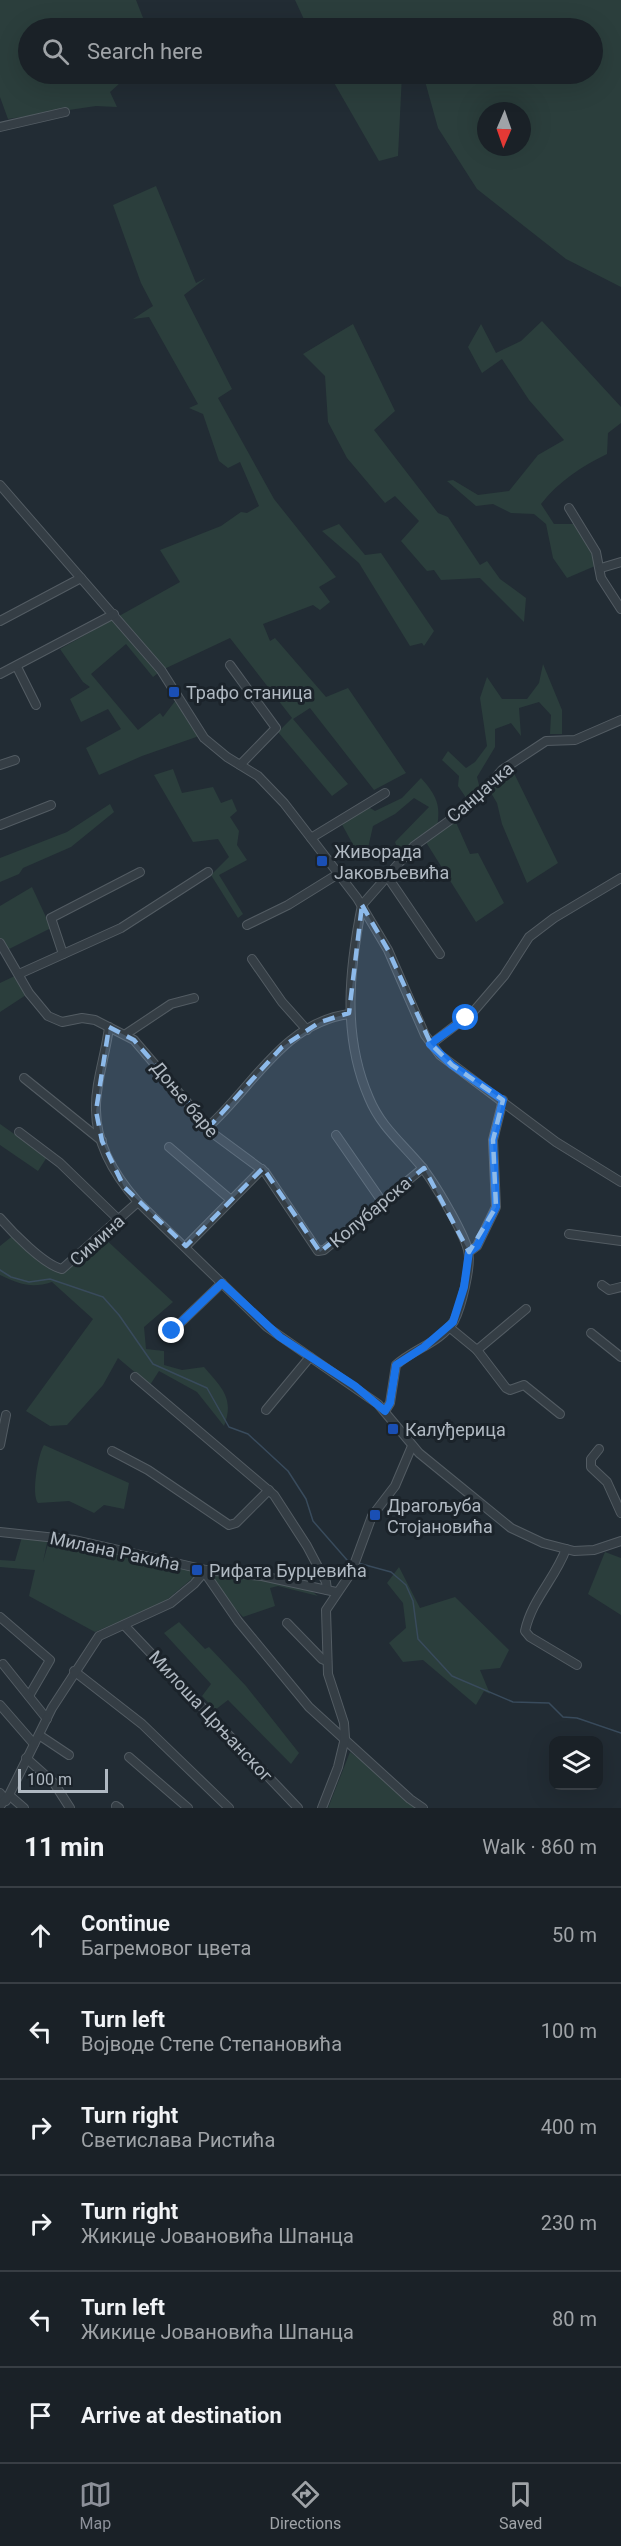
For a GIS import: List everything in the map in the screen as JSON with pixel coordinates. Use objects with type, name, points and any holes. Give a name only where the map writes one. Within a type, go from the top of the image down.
[{"type":"street","points":[[0,127],[65,112]]},
{"type":"street","points":[[0,485],[167,678],[204,738],[213,748],[271,789],[311,838],[362,905],[388,950],[430,1044],[452,1065],[503,1100],[570,1152],[621,1182]]},
{"type":"street","points":[[569,508],[596,552],[602,578],[621,609]]},
{"type":"street","points":[[601,568],[621,562]]},
{"type":"street","points":[[0,619],[81,578]]},
{"type":"street","points":[[0,674],[114,614]]},
{"type":"street","points":[[230,665],[276,728],[240,765]]},
{"type":"street","points":[[17,667],[36,705]]},
{"type":"street","name":"Санџачка","points":[[362,905],[414,846],[462,812],[502,770],[546,741],[575,740],[621,720]]},
{"type":"street","points":[[0,765],[15,760]]},
{"type":"street","points":[[311,838],[385,793]]},
{"type":"street","points":[[0,825],[51,805]]},
{"type":"street","points":[[63,954],[51,918],[140,872]]},
{"type":"street","points":[[19,974],[122,928],[208,872]]},
{"type":"street","points":[[247,925],[288,905],[338,874]]},
{"type":"street","points":[[387,876],[440,954]]},
{"type":"street","points":[[430,1044],[473,1012],[504,976],[529,937],[554,918],[621,878]]},
{"type":"street","points":[[362,905],[353,954],[349,1014],[352,1043],[368,1097],[387,1131],[423,1168],[469,1252],[459,1305],[449,1327],[396,1365],[390,1403],[385,1411]]},
{"type":"street","name":"Доње баре","points":[[0,943],[37,1005],[55,1020],[62,1022],[87,1018],[126,1034],[151,1059],[222,1142],[262,1169]]},
{"type":"street","points":[[252,959],[277,996],[307,1030]]},
{"type":"street","points":[[126,1034],[171,1004],[194,998]]},
{"type":"street","points":[[208,1126],[227,1109],[270,1058],[307,1030],[333,1017],[349,1014]]},
{"type":"street","points":[[109,1027],[96,1111],[102,1141],[117,1175],[138,1202],[186,1246],[267,1327],[372,1399],[385,1411],[412,1446],[463,1491],[511,1528],[566,1550],[594,1550],[621,1541]]},
{"type":"street","points":[[24,1078],[102,1141]]},
{"type":"street","points":[[469,1252],[477,1246],[496,1207],[493,1140],[503,1100]]},
{"type":"street","points":[[19,1132],[60,1163],[118,1220]]},
{"type":"street","points":[[336,1135],[381,1200]]},
{"type":"street","points":[[169,1147],[231,1200]]},
{"type":"street","name":"Колубарска","points":[[262,1169],[320,1252],[423,1168]]},
{"type":"street","points":[[186,1246],[262,1169]]},
{"type":"street","name":"Симина","points":[[0,1218],[53,1266],[62,1269],[138,1202]]},
{"type":"street","points":[[568,1234],[621,1241]]},
{"type":"street","points":[[172,1331],[222,1283]]},
{"type":"street","points":[[602,1284],[609,1290],[621,1287]]},
{"type":"street","points":[[477,1350],[526,1309]]},
{"type":"street","points":[[449,1327],[477,1350],[506,1388],[512,1389],[524,1385],[560,1414]]},
{"type":"street","points":[[591,1333],[621,1358]]},
{"type":"street","points":[[266,1410],[310,1358]]},
{"type":"street","points":[[135,1377],[270,1490],[296,1526],[326,1582],[327,1590]]},
{"type":"street","points":[[0,1444],[6,1415]]},
{"type":"street","points":[[322,1808],[345,1742],[344,1723],[331,1688],[327,1661],[326,1613],[336,1592],[351,1573],[372,1516],[395,1486],[412,1446]]},
{"type":"street","points":[[599,1449],[591,1460],[591,1467],[607,1482],[621,1514]]},
{"type":"street","points":[[112,1451],[148,1470],[229,1525],[236,1523],[270,1490]]},
{"type":"street","name":"Милана Ракића","points":[[0,1532],[75,1540],[206,1572],[262,1576],[336,1592]]},
{"type":"street","points":[[566,1550],[556,1574],[536,1598],[525,1630],[530,1637],[577,1665]]},
{"type":"street","points":[[5,1801],[74,1671],[99,1636],[171,1603],[206,1572],[238,1621],[303,1701],[345,1742],[423,1808]]},
{"type":"street","points":[[0,1617],[50,1660],[29,1696]]},
{"type":"street","points":[[287,1623],[322,1659],[327,1661]]},
{"type":"street","name":"Милоша Црњанског","points":[[124,1625],[298,1808]]},
{"type":"street","points":[[3,1664],[47,1719]]},
{"type":"street","points":[[74,1671],[142,1724],[229,1808]]},
{"type":"street","points":[[0,1704],[34,1744]]},
{"type":"street","points":[[39,1735],[69,1755]]},
{"type":"street","points":[[129,1757],[188,1808]]},
{"type":"street","points":[[26,1758],[54,1783],[70,1808]]},
{"type":"street","points":[[0,1793],[5,1801],[24,1808]]},
{"type":"highlighted area","points":[[362,905],[388,950],[431,1044],[452,1065],[503,1100],[493,1140],[496,1207],[469,1252],[424,1168],[320,1252],[263,1168],[186,1246],[124,1187],[102,1141],[96,1111],[109,1027],[134,1040],[209,1127],[282,1047],[320,1022],[349,1013]]},
{"type":"green space","points":[[0,0],[136,0],[143,18],[18,18],[18,84],[119,84],[110,92],[117,107],[96,106],[8,119],[0,97]]},
{"type":"green space","points":[[295,0],[621,0],[621,287],[566,259],[477,189],[438,128],[426,84],[603,84],[603,18],[303,18]]},
{"type":"green space","points":[[335,84],[402,84],[398,156],[379,161]]},
{"type":"green space","points":[[156,186],[196,283],[206,278],[184,295],[232,389],[218,398],[274,499],[336,577],[319,587],[330,602],[320,610],[313,605],[263,624],[270,641],[275,638],[326,697],[348,688],[406,773],[374,790],[310,708],[293,719],[348,784],[332,796],[278,732],[292,718],[230,638],[162,670],[153,677],[126,644],[91,674],[138,730],[160,713],[163,717],[179,696],[202,735],[142,756],[99,775],[86,748],[121,729],[108,709],[81,722],[70,699],[90,687],[83,682],[60,649],[180,582],[160,550],[221,526],[241,512],[247,513],[259,506],[240,462],[228,468],[219,461],[203,414],[189,408],[198,404],[149,317],[133,319],[153,306],[141,283],[113,205]]},
{"type":"green space","points":[[542,321],[621,407],[621,423],[608,433],[607,454],[571,475],[541,504],[554,524],[575,524],[590,548],[595,566],[567,578],[553,558],[546,524],[534,514],[511,513],[493,504],[476,506],[447,481],[453,480],[478,495],[509,491],[538,455],[564,440],[529,400],[502,359],[482,373],[468,347],[481,324],[496,353],[521,341]]},
{"type":"green space","points":[[353,324],[395,411],[374,430],[438,513],[448,517],[480,565],[487,561],[500,579],[526,598],[524,622],[480,578],[441,580],[434,570],[427,571],[401,541],[419,521],[395,496],[385,503],[347,458],[328,422],[325,376],[303,354]]},
{"type":"green space","points":[[339,524],[365,555],[381,553],[434,631],[424,646],[422,643],[410,646],[359,563],[322,531]]},
{"type":"green space","points":[[543,664],[562,710],[562,734],[550,734],[551,715],[539,702],[519,708],[521,736],[511,723],[495,729],[495,747],[477,777],[481,793],[471,805],[458,786],[459,776],[442,760],[448,751],[466,768],[475,762],[487,746],[480,698],[487,677],[502,699],[527,699],[539,683]]},
{"type":"green space","points":[[510,765],[558,863],[527,883],[502,824],[497,803],[487,786]]},
{"type":"green space","points":[[173,769],[182,793],[213,787],[221,803],[232,799],[237,811],[230,817],[239,831],[237,845],[247,860],[219,875],[243,914],[238,918],[211,875],[229,857],[218,839],[193,842],[154,775]]},
{"type":"green space","points":[[421,778],[431,790],[438,807],[437,828],[454,818],[470,854],[478,853],[504,903],[476,922],[424,839],[401,859],[395,842],[429,807],[414,798],[395,814],[373,826],[368,848],[356,850],[339,819],[365,805],[375,811],[402,798]]},
{"type":"green space","points":[[110,804],[114,812],[71,847],[23,868],[19,874],[0,882],[0,858],[67,832]]},
{"type":"green space","points":[[32,887],[51,928],[5,951],[0,943],[0,906]]},
{"type":"green space","points":[[19,974],[29,993],[0,1012],[0,983]]},
{"type":"green space","points":[[0,1124],[47,1157],[38,1171],[0,1145]]},
{"type":"green space","points":[[15,1234],[58,1269],[102,1236],[173,1302],[144,1327],[146,1349],[164,1351],[164,1365],[182,1370],[204,1367],[221,1387],[227,1400],[228,1408],[224,1426],[197,1392],[159,1371],[150,1385],[118,1358],[103,1385],[67,1425],[50,1426],[26,1411],[93,1319],[52,1282],[38,1285],[26,1284],[0,1275],[0,1246]]},
{"type":"green space","points":[[44,1445],[129,1483],[124,1509],[104,1505],[94,1513],[69,1501],[38,1503],[35,1492],[36,1474]]},
{"type":"green space","points":[[22,1537],[48,1538],[43,1562],[50,1537],[201,1571],[163,1603],[95,1632],[29,1596],[35,1570],[0,1567],[0,1560],[15,1561]]},
{"type":"green space","points":[[605,1552],[621,1558],[621,1615],[588,1594]]},
{"type":"green space","points":[[399,1567],[420,1608],[455,1597],[509,1650],[500,1668],[480,1670],[490,1694],[484,1691],[476,1705],[423,1660],[403,1662],[389,1643],[406,1628],[403,1603],[387,1583]]},
{"type":"green space","points":[[214,1572],[305,1586],[318,1596],[278,1586],[270,1588],[275,1606],[243,1617],[221,1593],[212,1577]]},
{"type":"green space","points":[[179,1622],[205,1649],[209,1647],[246,1686],[299,1753],[291,1764],[228,1700],[215,1710],[202,1696],[211,1684],[164,1633]]},
{"type":"green space","points":[[350,1752],[424,1808],[328,1808]]},
{"type":"waterway","points":[[0,1270],[11,1277],[29,1282],[50,1279],[103,1297],[119,1315],[153,1364],[207,1388],[229,1427],[248,1434],[288,1471],[306,1499],[313,1521],[347,1560]]},
{"type":"waterway","points":[[358,1563],[391,1572],[406,1585],[413,1601],[418,1639],[452,1676],[513,1702],[549,1703],[563,1717],[577,1718],[621,1733]]},
{"type":"place","name":"Трафо станица","points":[[174,692]]},
{"type":"place","name":"Живорада Јаковљевића","points":[[322,861]]},
{"type":"place","name":"Калуђерица","points":[[393,1429]]},
{"type":"place","name":"Драгољуба Стојановића","points":[[375,1515]]},
{"type":"place","name":"Рифата Бурџевића","points":[[197,1570]]},
{"type":"route","points":[[172,1331],[222,1283],[267,1327],[355,1386],[385,1411],[390,1403],[396,1365],[445,1331],[456,1317],[469,1264],[469,1252],[477,1246],[496,1207],[493,1140],[499,1108],[503,1100],[452,1065],[430,1044],[466,1018]]}]
